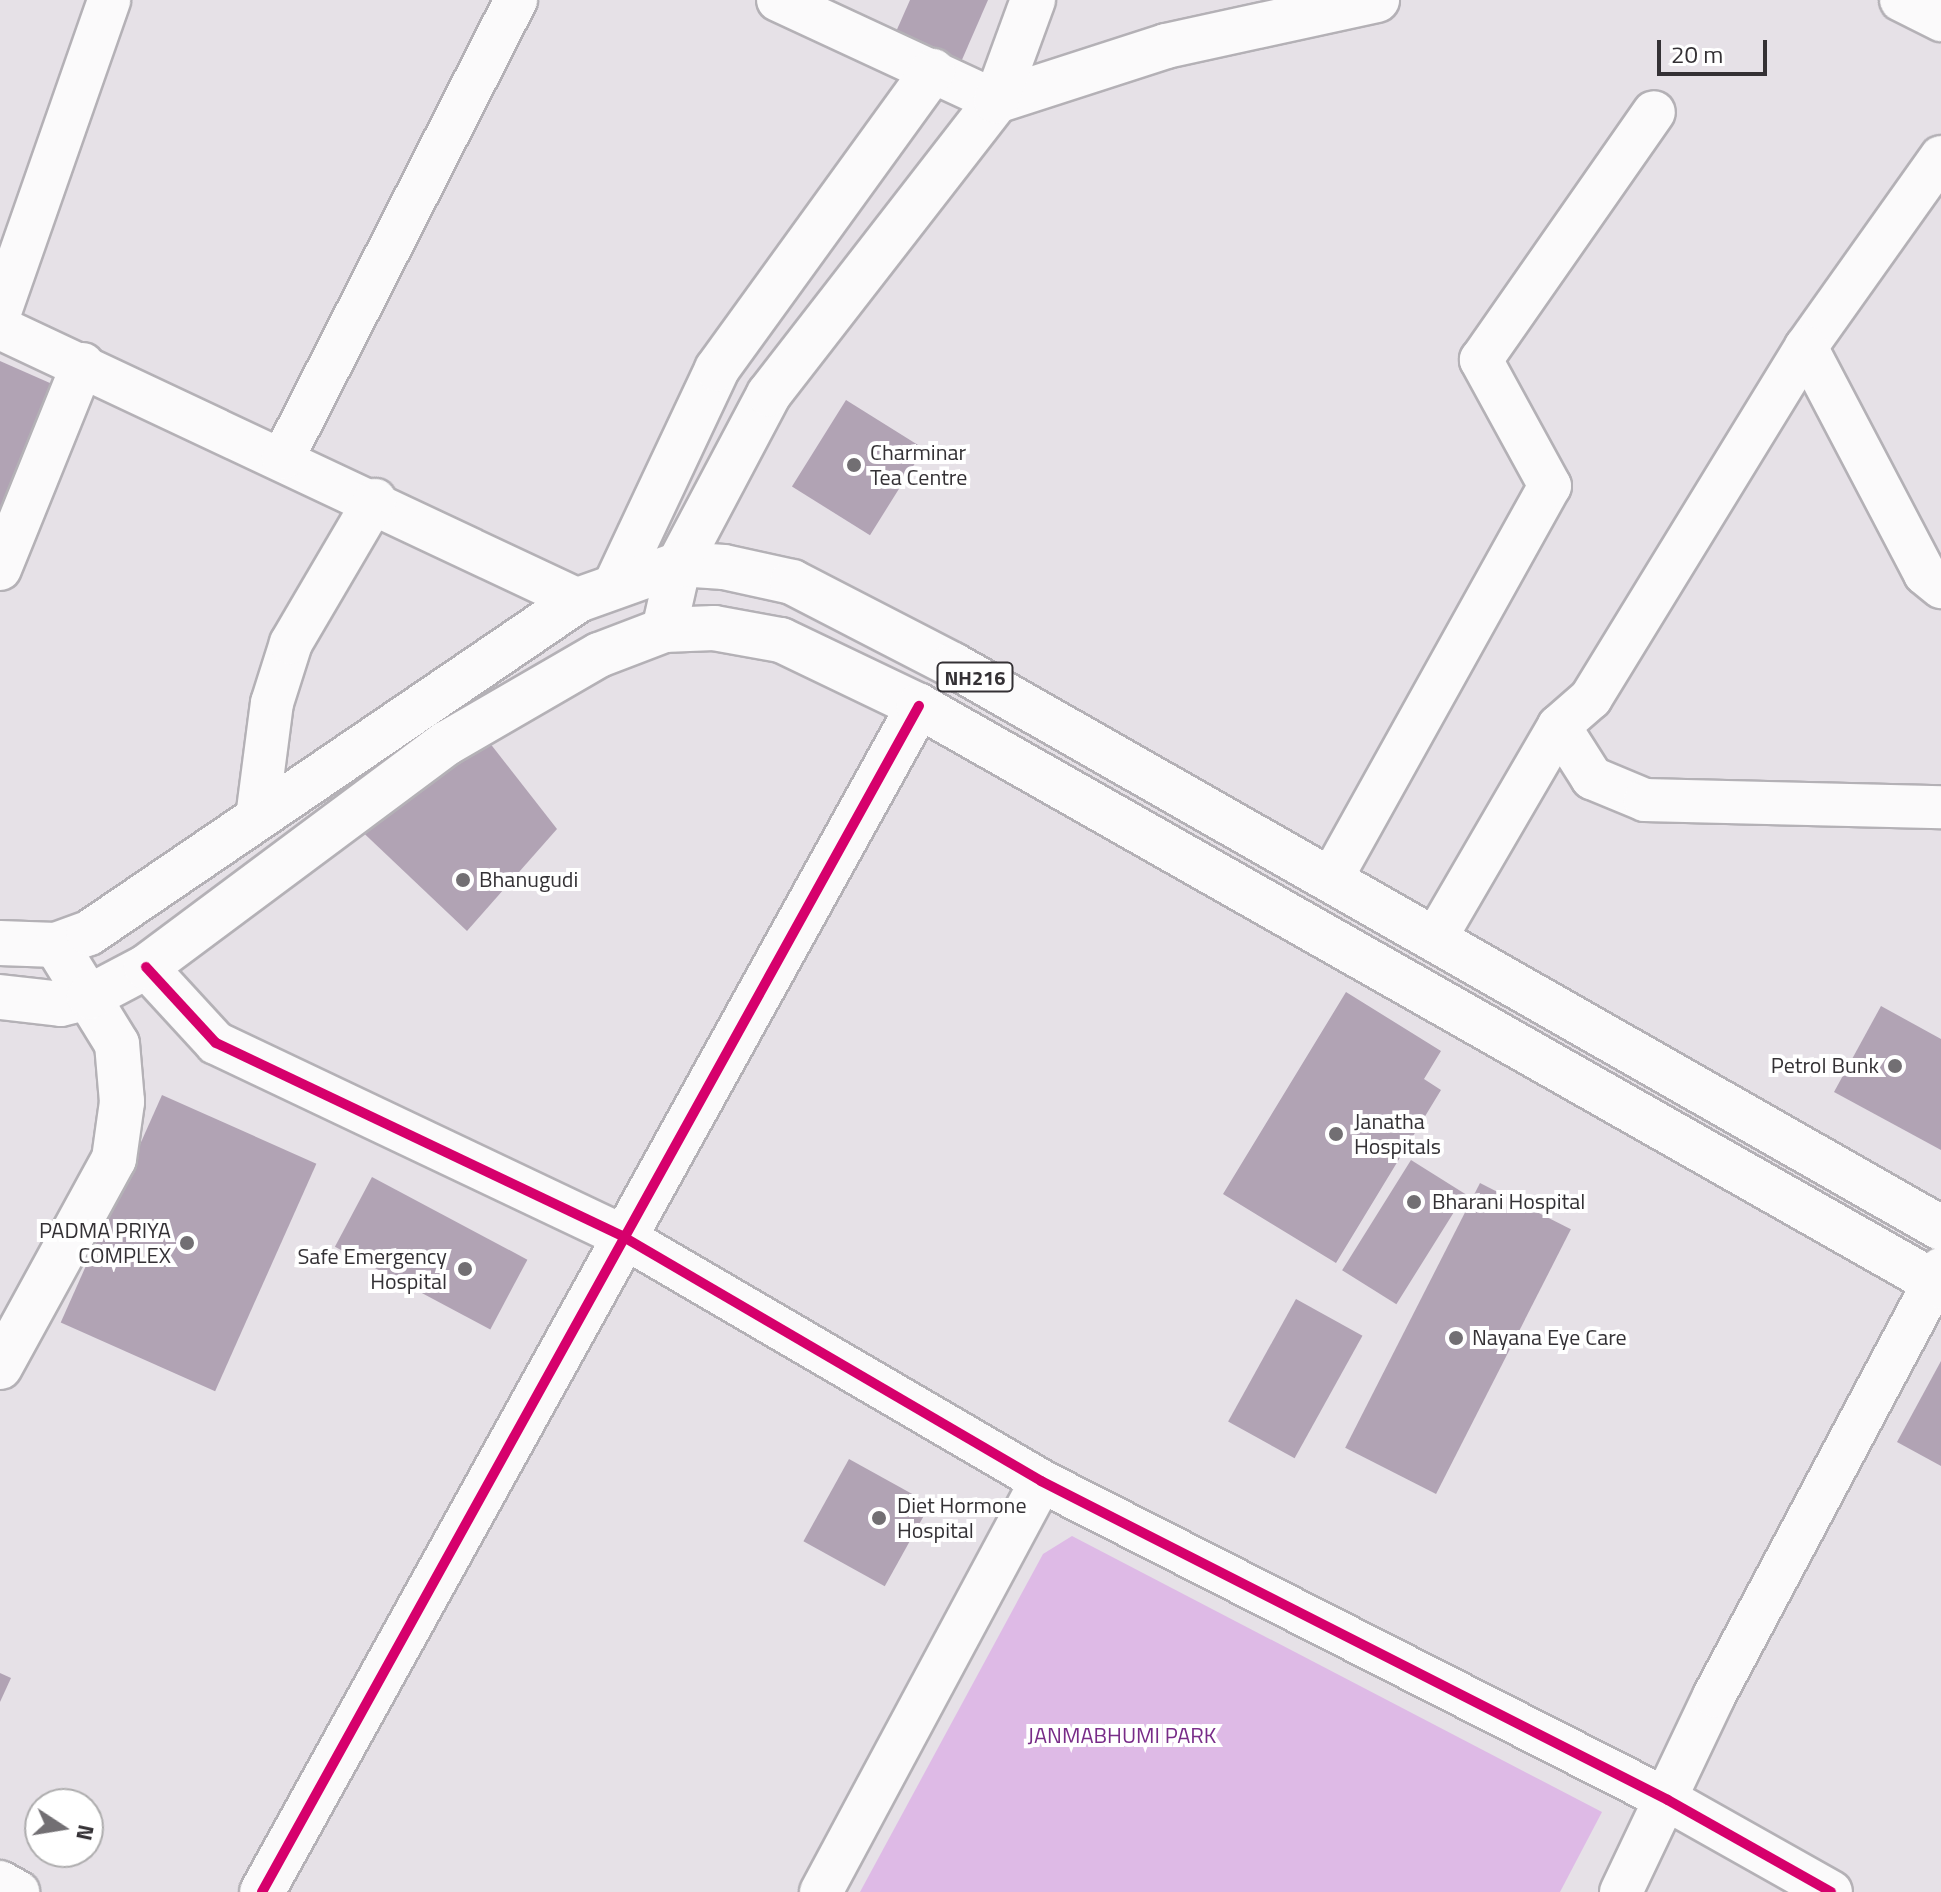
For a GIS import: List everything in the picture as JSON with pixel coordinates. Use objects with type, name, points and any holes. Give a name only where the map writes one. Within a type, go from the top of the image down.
[{"type":"main road","points":[[664,630],[679,564],[769,394],[996,101],[1033,0]]},
{"type":"main road","points":[[996,101],[1166,46],[1377,0]]},
{"type":"main road","points":[[597,592],[717,369],[933,71]]},
{"type":"main road","name":"NH216","points":[[0,943],[56,945],[89,933],[597,592],[679,564],[792,582],[1331,879],[1941,1228]]},
{"type":"main road","name":"NH216","points":[[0,997],[61,1004],[89,997],[146,967],[447,743],[599,655],[664,630],[714,628],[781,640],[919,706],[1938,1279]]},
{"type":"main road","points":[[262,1892],[622,1236],[919,706]]},
{"type":"main road","points":[[0,1367],[114,1159],[122,1102],[117,1044],[56,945]]},
{"type":"street","points":[[0,312],[109,0]]},
{"type":"street","points":[[283,458],[516,0]]},
{"type":"street","points":[[778,0],[996,101]]},
{"type":"street","points":[[1901,0],[1941,20]]},
{"type":"street","points":[[1331,879],[1550,486],[1481,360],[1654,112]]},
{"type":"street","points":[[1435,939],[1559,726],[1591,698],[1806,347],[1941,157]]},
{"type":"street","points":[[0,328],[375,500],[597,592]]},
{"type":"street","points":[[1806,347],[1925,574],[1941,587]]},
{"type":"street","points":[[0,569],[83,364]]},
{"type":"street","points":[[257,818],[272,703],[291,643],[375,500]]},
{"type":"street","points":[[1559,726],[1592,778],[1645,800],[1941,807]]},
{"type":"street","points":[[146,967],[216,1043],[622,1236],[1041,1481],[1668,1800],[1831,1892]]},
{"type":"street","points":[[1621,1892],[1668,1800],[1714,1696],[1938,1279]]},
{"type":"street","points":[[821,1892],[1041,1481]]},
{"type":"street","points":[[0,1882],[18,1892]]},
{"type":"green space","name":"JANMABHUMI PARK","points":[[1072,1536],[1602,1812],[1560,1892],[860,1892],[1043,1554]]},
{"type":"building","points":[[910,0],[988,0],[961,62],[895,34]]},
{"type":"building","points":[[0,361],[59,387],[0,524]]},
{"type":"building","name":"Charminar Tea Centre","points":[[846,400],[924,449],[870,535],[792,487]]},
{"type":"building","name":"Bhanugudi","points":[[489,742],[557,829],[467,931],[352,822]]},
{"type":"building","points":[[1346,992],[1441,1051],[1424,1079],[1441,1090],[1336,1263],[1223,1194]]},
{"type":"building","name":"Petrol Bunk","points":[[1881,1006],[1941,1039],[1941,1150],[1834,1092]]},
{"type":"building","name":"PADMA PRIYA COMPLEX","points":[[162,1095],[316,1164],[215,1391],[61,1322]]},
{"type":"building","points":[[1411,1160],[1465,1194],[1396,1304],[1342,1270]]},
{"type":"building","points":[[372,1177],[527,1260],[490,1329],[335,1247]]},
{"type":"building","name":"Nayana Eye Care","points":[[1480,1183],[1571,1229],[1436,1494],[1345,1448]]},
{"type":"building","points":[[1296,1299],[1362,1336],[1295,1458],[1228,1421]]},
{"type":"building","points":[[1941,1361],[1941,1466],[1897,1442]]},
{"type":"building","points":[[849,1459],[930,1504],[885,1586],[803,1541]]},
{"type":"building","points":[[0,1673],[11,1678],[0,1702]]},
{"type":"cycle path","points":[[262,1892],[919,706]]},
{"type":"cycle path","points":[[146,967],[216,1043],[622,1236],[1041,1481],[1668,1800],[1831,1892]]},
{"type":"place","name":"Charminar Tea Centre","points":[[854,465]]},
{"type":"place","name":"Bhanugudi","points":[[463,880]]},
{"type":"place","name":"Petrol Bunk","points":[[1895,1066]]},
{"type":"place","name":"Janatha Hospitals","points":[[1336,1134]]},
{"type":"place","name":"Bharani Hospital","points":[[1414,1202]]},
{"type":"place","name":"PADMA PRIYA COMPLEX","points":[[187,1243]]},
{"type":"place","name":"Safe Emergency Hospital","points":[[465,1269]]},
{"type":"place","name":"Nayana Eye Care","points":[[1456,1338]]},
{"type":"place","name":"Diet Hormone Hospital","points":[[879,1518]]}]
